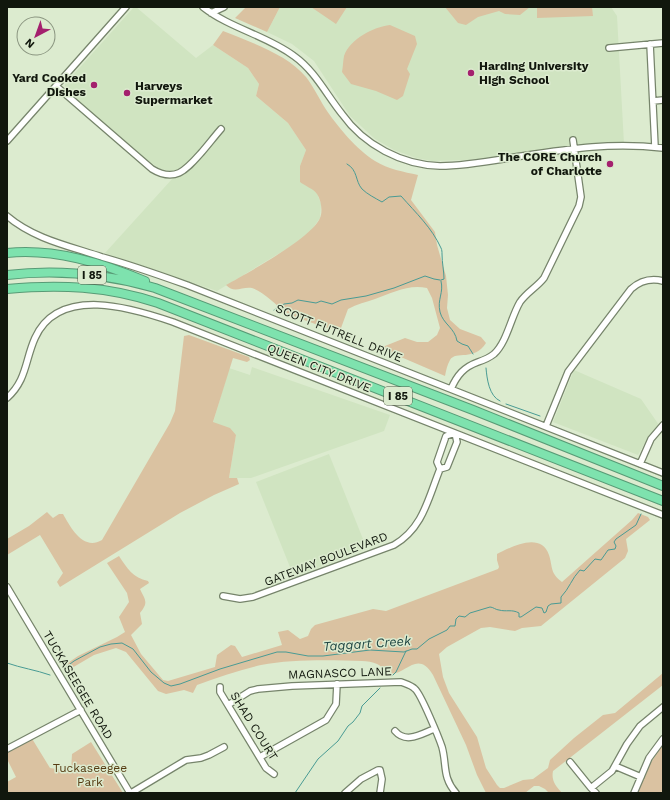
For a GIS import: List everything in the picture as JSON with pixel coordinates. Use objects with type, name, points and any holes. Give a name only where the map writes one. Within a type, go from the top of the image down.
[{"type":"highway","points":[[7,253],[38,252],[78,259],[131,275],[175,295]]},
{"type":"highway","name":"I 85","points":[[7,276],[38,273],[87,274],[135,282],[175,295],[473,410],[663,486]]},
{"type":"highway","points":[[7,294],[44,286]]},
{"type":"highway","name":"I 85","points":[[7,289],[44,286],[76,286],[110,291],[158,303],[663,501]]},
{"type":"street","points":[[7,141],[126,7]]},
{"type":"street","points":[[204,7],[222,20],[283,48],[298,58],[312,72],[341,113],[357,132],[380,149],[400,158],[427,165],[452,166],[575,148],[614,145],[663,148]]},
{"type":"street","points":[[211,13],[225,7]]},
{"type":"street","points":[[222,20],[225,7]]},
{"type":"street","points":[[609,48],[663,42]]},
{"type":"street","points":[[650,44],[655,147]]},
{"type":"street","points":[[56,86],[152,169],[162,174],[176,175],[188,167],[221,129]]},
{"type":"street","points":[[653,101],[663,100]]},
{"type":"street","points":[[451,389],[456,378],[465,368],[488,359],[497,351],[520,302],[528,292],[539,284],[544,278],[579,206],[581,197],[573,140]]},
{"type":"street","name":"SCOTT FUTRELL DRIVE","points":[[7,216],[24,229],[44,239],[145,270],[187,285],[663,473]]},
{"type":"street","points":[[546,426],[568,372],[631,289],[647,280],[663,280]]},
{"type":"street","name":"QUEEN CITY DRIVE","points":[[7,398],[15,390],[23,378],[32,347],[39,331],[51,316],[70,307],[83,305],[116,307],[141,312],[173,322],[663,515]]},
{"type":"street","points":[[640,464],[651,439],[663,425]]},
{"type":"street","name":"GATEWAY BOULEVARD","points":[[223,596],[240,599],[254,597],[394,545],[405,538],[418,523],[440,469],[437,462],[446,436],[455,433],[457,442],[447,467],[440,469]]},
{"type":"street","name":"TUCKASEEGEE ROAD","points":[[7,587],[131,793]]},
{"type":"street","name":"MAGNASCO LANE","points":[[228,704],[258,689],[292,686],[401,682],[414,688],[420,696],[442,745],[448,782],[456,793]]},
{"type":"street","points":[[260,757],[326,720],[336,704],[337,684]]},
{"type":"street","name":"SHAD COURT","points":[[220,687],[220,692],[266,768],[274,774]]},
{"type":"street","points":[[591,788],[612,772],[627,744],[640,726],[663,707]]},
{"type":"street","points":[[7,749],[81,710]]},
{"type":"street","points":[[395,731],[404,738],[410,738],[434,729]]},
{"type":"street","points":[[634,793],[649,758],[663,739]]},
{"type":"street","points":[[131,793],[186,760],[209,755],[224,747]]},
{"type":"street","points":[[570,762],[596,793]]},
{"type":"street","points":[[615,766],[641,777]]},
{"type":"street","points":[[345,793],[368,775],[380,770],[382,779],[380,793]]},
{"type":"shaded area","points":[[134,7],[136,7],[196,58],[213,45],[248,68],[259,84],[256,96],[288,123],[306,150],[300,166],[317,193],[321,204],[320,218],[311,231],[298,242],[217,291],[105,253],[182,168],[172,171],[160,169],[139,154],[68,92],[65,87],[65,84]]},
{"type":"shaded area","name":"Harding University High School","points":[[280,7],[611,7],[617,16],[624,144],[581,147],[582,156],[432,161],[416,158],[394,150],[375,139],[350,116],[314,61],[292,44],[267,32]]},
{"type":"shaded area","points":[[252,367],[390,415],[384,431],[251,478],[229,478],[236,435],[213,423],[229,368],[250,375]]},
{"type":"shaded area","points":[[574,370],[641,399],[659,425],[648,437],[638,455],[553,422]]},
{"type":"shaded area","points":[[329,454],[367,549],[294,577],[256,482]]},
{"type":"green space","points":[[246,7],[280,7],[267,32],[235,18]]},
{"type":"green space","points":[[311,7],[347,7],[336,24]]},
{"type":"green space","points":[[445,7],[530,7],[520,15],[505,14],[499,11],[478,17],[466,25],[458,23]]},
{"type":"green space","points":[[537,7],[592,7],[593,16],[537,18]]},
{"type":"green space","points":[[390,25],[415,36],[417,44],[407,69],[410,74],[403,96],[397,100],[376,91],[351,84],[342,72],[344,56],[351,44],[376,28]]},
{"type":"green space","points":[[223,31],[279,55],[298,69],[314,88],[335,122],[361,151],[385,166],[418,175],[411,200],[435,232],[437,245],[446,276],[448,295],[447,308],[450,320],[460,329],[481,337],[486,343],[476,352],[453,357],[448,364],[445,376],[380,348],[405,338],[417,342],[428,342],[437,335],[440,328],[432,298],[427,288],[407,288],[355,306],[348,309],[341,328],[331,328],[324,327],[285,312],[265,295],[252,288],[232,289],[226,285],[263,264],[305,235],[315,226],[320,218],[321,206],[320,199],[316,192],[300,182],[300,166],[306,150],[288,123],[256,96],[259,84],[248,68],[213,45]]},
{"type":"green space","points":[[189,335],[249,357],[250,360],[247,362],[233,358],[213,422],[230,428],[236,435],[229,478],[237,478],[239,484],[180,513],[60,587],[57,582],[63,573],[40,535],[7,555],[7,539],[29,526],[47,512],[53,518],[59,514],[63,514],[70,526],[83,540],[89,543],[95,543],[102,540],[170,423],[175,411],[184,336]]},
{"type":"green space","points":[[638,513],[648,517],[650,520],[626,539],[628,551],[625,558],[541,626],[522,628],[515,631],[490,627],[481,628],[447,647],[439,654],[443,677],[449,693],[477,737],[486,768],[500,788],[504,788],[523,780],[533,779],[548,768],[550,760],[574,738],[603,715],[615,713],[663,673],[663,685],[553,771],[553,781],[562,793],[549,793],[539,786],[534,786],[525,793],[486,793],[477,775],[466,745],[433,675],[428,668],[422,664],[417,663],[397,673],[389,674],[377,664],[366,661],[312,660],[273,663],[237,671],[197,685],[193,693],[184,690],[166,694],[158,691],[126,652],[116,648],[94,655],[65,672],[62,667],[78,656],[125,632],[119,617],[129,602],[127,593],[107,563],[119,556],[134,575],[148,581],[149,583],[140,589],[145,599],[144,606],[140,613],[142,624],[131,635],[141,654],[163,680],[168,681],[215,667],[217,655],[231,645],[235,646],[242,657],[282,645],[278,632],[288,630],[300,639],[308,636],[311,629],[315,625],[373,609],[386,611],[498,569],[497,554],[517,545],[533,542],[545,548],[549,555],[552,570],[555,576],[562,582]]},
{"type":"green space","name":"Tuckaseegee Park","points":[[31,737],[50,768],[71,771],[72,754],[91,742],[123,793],[7,793],[7,782],[16,777],[7,759],[7,749]]},
{"type":"green space","points":[[663,744],[663,793],[637,793],[650,764]]},
{"type":"waterway","points":[[347,164],[351,166],[355,172],[360,186],[366,193],[382,202],[389,197],[401,196],[423,221],[433,234],[442,250],[444,279],[441,280]]},
{"type":"waterway","points":[[274,310],[284,304],[292,303],[298,300],[316,303],[321,301],[332,304],[341,300],[366,296],[394,288],[425,276],[440,280]]},
{"type":"waterway","points":[[441,281],[442,289],[439,307],[440,312],[454,333],[457,341],[468,346],[473,354]]},
{"type":"waterway","points":[[486,368],[491,391],[496,399],[500,401]]},
{"type":"waterway","points":[[506,404],[540,416]]},
{"type":"waterway","name":"Taggart Creek","points":[[66,667],[100,647],[122,643],[133,649],[151,672],[164,683],[171,686],[220,669],[277,652],[308,656],[323,656],[370,650],[404,652],[417,649],[429,639],[447,630],[450,626],[455,626],[456,619],[459,616],[465,617],[470,613],[492,607],[498,610],[519,613],[519,617],[521,617],[536,607],[542,608],[544,613],[551,604],[561,603],[561,597],[580,570],[584,571],[595,559],[601,560],[608,550],[615,549],[616,546],[614,542],[616,539],[636,525],[641,514]]},
{"type":"waterway","points":[[392,676],[396,672],[406,651]]},
{"type":"waterway","name":"Taggart Creek","points":[[7,663],[50,675]]},
{"type":"waterway","points":[[295,793],[318,759],[338,741],[348,726],[360,713],[362,706],[380,688]]},
{"type":"place","name":"Harding University High School","points":[[471,73]]},
{"type":"place","name":"Yard Cooked Dishes","points":[[94,85]]},
{"type":"place","name":"Harveys Supermarket","points":[[127,93]]},
{"type":"place","name":"The CORE Church of Charlotte","points":[[610,164]]}]
